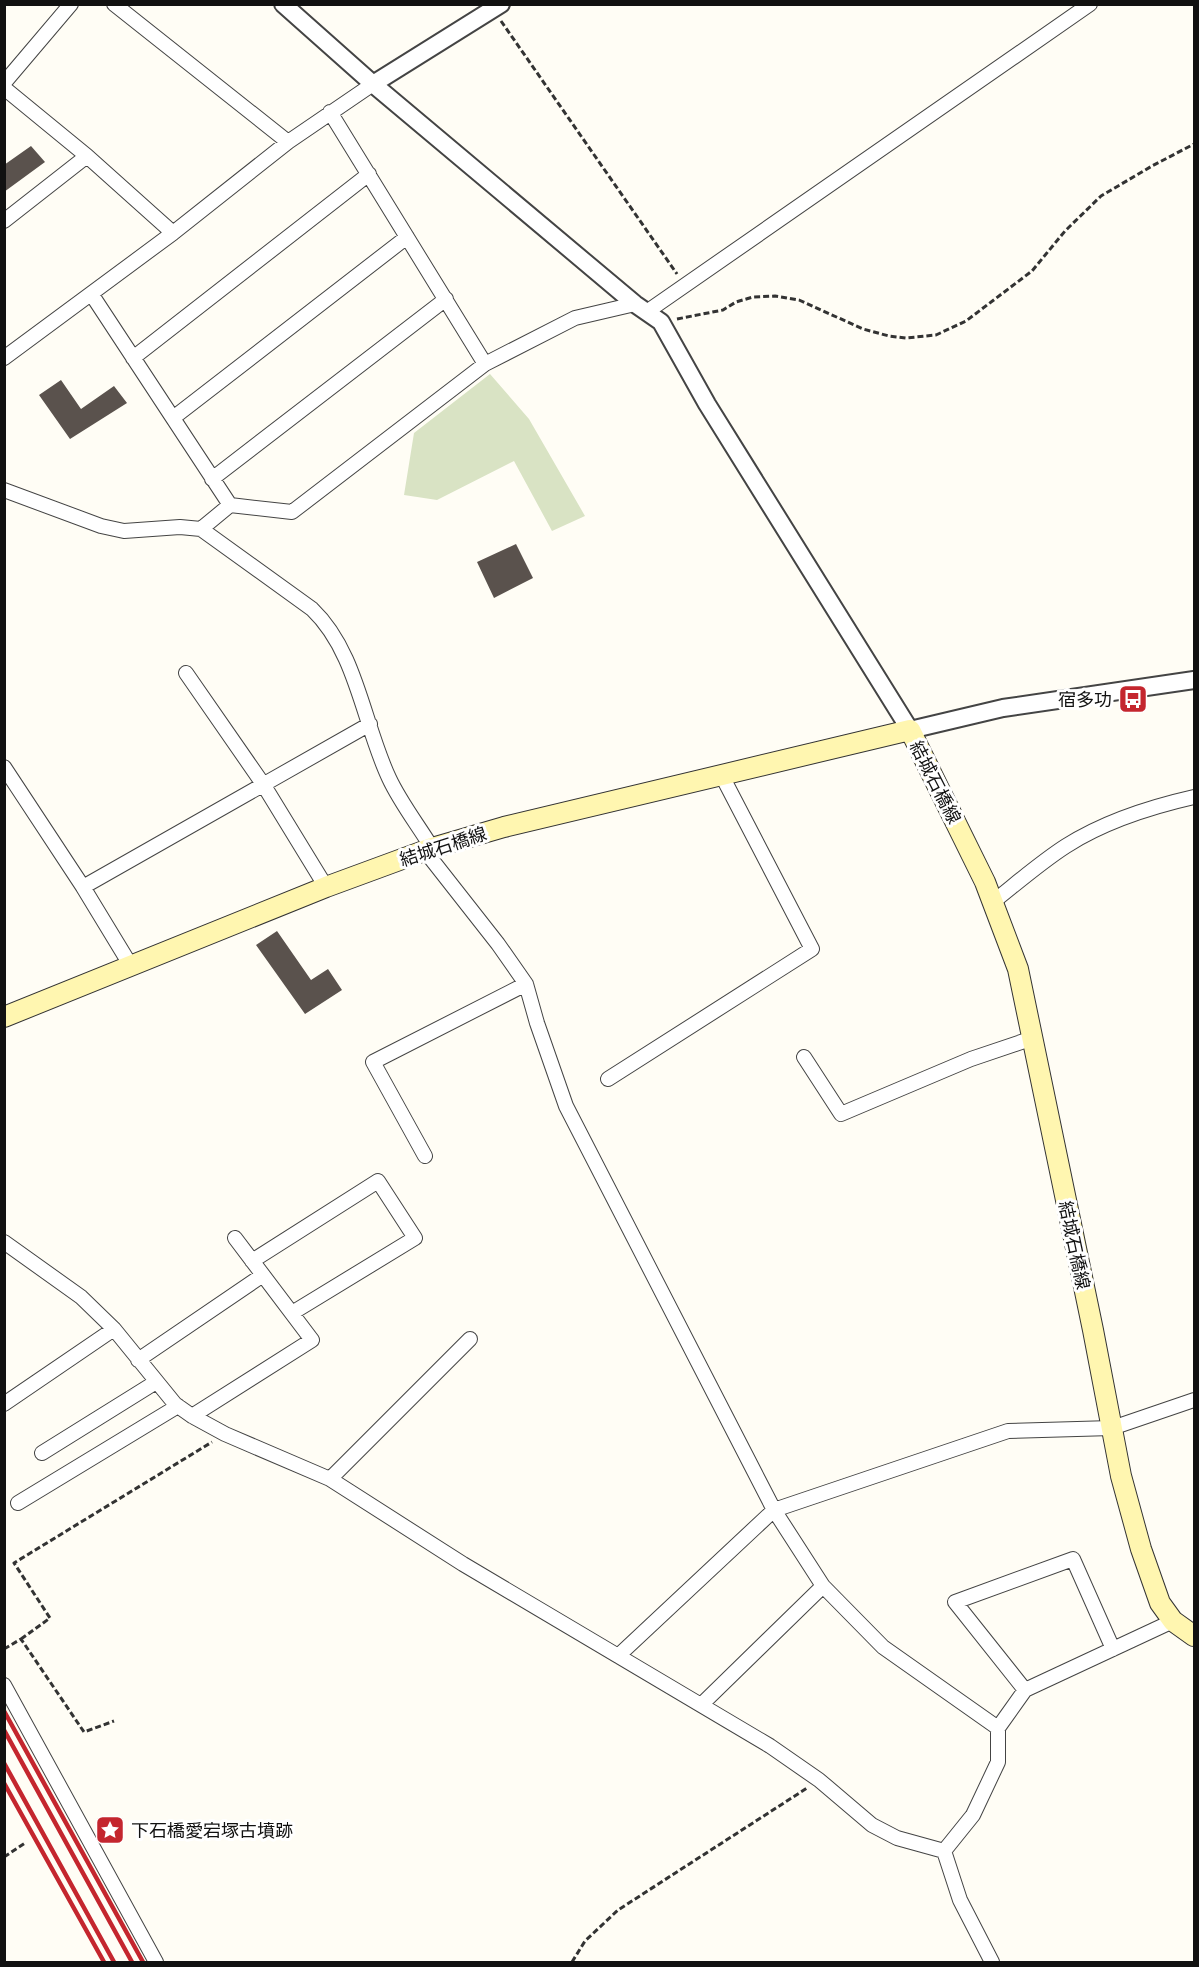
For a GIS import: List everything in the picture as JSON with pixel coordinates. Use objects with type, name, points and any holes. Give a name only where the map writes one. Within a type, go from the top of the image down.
[{"type":"main road","name":"結城石橋線","points":[[4,1017],[326,887],[428,850],[504,827],[910,730],[993,902],[1018,969],[1121,1476],[1141,1550],[1160,1603],[1173,1621],[1194,1636]]},
{"type":"street","points":[[4,82],[71,4]]},
{"type":"street","points":[[114,4],[288,142]]},
{"type":"street","points":[[283,4],[373,84],[648,312],[910,730],[1002,708],[1194,680]]},
{"type":"street","points":[[201,529],[230,505],[292,512],[485,364],[575,318],[648,312],[1074,9],[1090,4]]},
{"type":"street","points":[[4,358],[92,295],[288,142],[330,112],[498,6]]},
{"type":"street","points":[[4,88],[87,156],[173,233]]},
{"type":"street","points":[[330,112],[485,364]]},
{"type":"street","points":[[4,221],[87,156]]},
{"type":"street","points":[[133,358],[369,174]]},
{"type":"street","points":[[173,418],[407,237]]},
{"type":"street","points":[[92,295],[230,505]]},
{"type":"street","points":[[212,479],[447,299]]},
{"type":"street","points":[[4,490],[101,526],[124,531],[180,527],[201,529],[312,609],[322,619],[339,644],[389,778],[428,850],[526,984],[566,1106],[774,1510],[823,1586],[883,1647],[998,1728]]},
{"type":"street","points":[[186,674],[263,784],[326,887]]},
{"type":"street","points":[[83,887],[370,724]]},
{"type":"street","points":[[4,767],[83,887],[131,966]]},
{"type":"street","points":[[608,1079],[812,949],[721,774]]},
{"type":"street","points":[[993,902],[1066,846],[1101,826],[1155,806],[1194,797]]},
{"type":"street","points":[[425,1156],[373,1062],[526,984]]},
{"type":"street","points":[[804,1057],[841,1114],[971,1059],[1033,1038]]},
{"type":"street","points":[[252,1261],[378,1181],[415,1238],[292,1313]]},
{"type":"street","points":[[192,1416],[312,1340],[235,1238]]},
{"type":"street","points":[[4,1242],[81,1297],[114,1329],[178,1406],[192,1416],[225,1434],[330,1479],[463,1564],[770,1746],[819,1780],[872,1825],[897,1838],[944,1851]]},
{"type":"street","points":[[138,1360],[263,1275]]},
{"type":"street","points":[[4,1404],[114,1329]]},
{"type":"street","points":[[330,1479],[470,1339]]},
{"type":"street","points":[[42,1453],[156,1382]]},
{"type":"street","points":[[618,1656],[774,1510],[1008,1431],[1112,1428],[1194,1400]]},
{"type":"street","points":[[18,1503],[178,1406]]},
{"type":"street","points":[[1025,1690],[955,1602],[1073,1559],[1113,1649]]},
{"type":"street","points":[[701,1706],[823,1586]]},
{"type":"street","points":[[944,1851],[973,1815],[998,1762],[998,1728],[1025,1690],[1173,1621]]},
{"type":"street","points":[[4,1685],[156,1962]]},
{"type":"street","points":[[944,1851],[960,1900],[992,1962]]},
{"type":"path","points":[[498,6],[685,285]]},
{"type":"path","points":[[648,312],[723,310],[736,302],[753,297],[775,296],[799,300],[863,329],[890,336],[906,338],[936,334],[966,321],[1032,271],[1065,231],[1101,196],[1194,144]]},
{"type":"path","points":[[4,1649],[21,1640],[50,1618],[14,1563],[225,1434]]},
{"type":"path","points":[[21,1640],[84,1732],[114,1721]]},
{"type":"path","points":[[572,1962],[585,1941],[618,1910],[819,1780]]},
{"type":"path","points":[[4,1857],[26,1843]]},
{"type":"green space","points":[[490,374],[529,419],[585,516],[552,531],[514,461],[437,500],[404,495],[414,433]]},
{"type":"building","points":[[31,146],[45,162],[4,192],[4,165]]},
{"type":"building","points":[[61,380],[81,409],[114,386],[127,403],[70,439],[39,395]]},
{"type":"building","points":[[516,544],[533,578],[494,598],[477,562]]},
{"type":"building","points":[[277,931],[311,980],[328,969],[342,990],[305,1014],[256,945]]},
{"type":"railway","points":[[4,1711],[143,1962]]},
{"type":"railway","points":[[4,1730],[132,1962]]},
{"type":"railway","points":[[4,1763],[114,1962]]},
{"type":"railway","points":[[4,1783],[104,1962]]},
{"type":"place","name":"宿多功","points":[[1133,699]]},
{"type":"place","name":"下石橋愛宕塚古墳跡","points":[[110,1830]]}]
